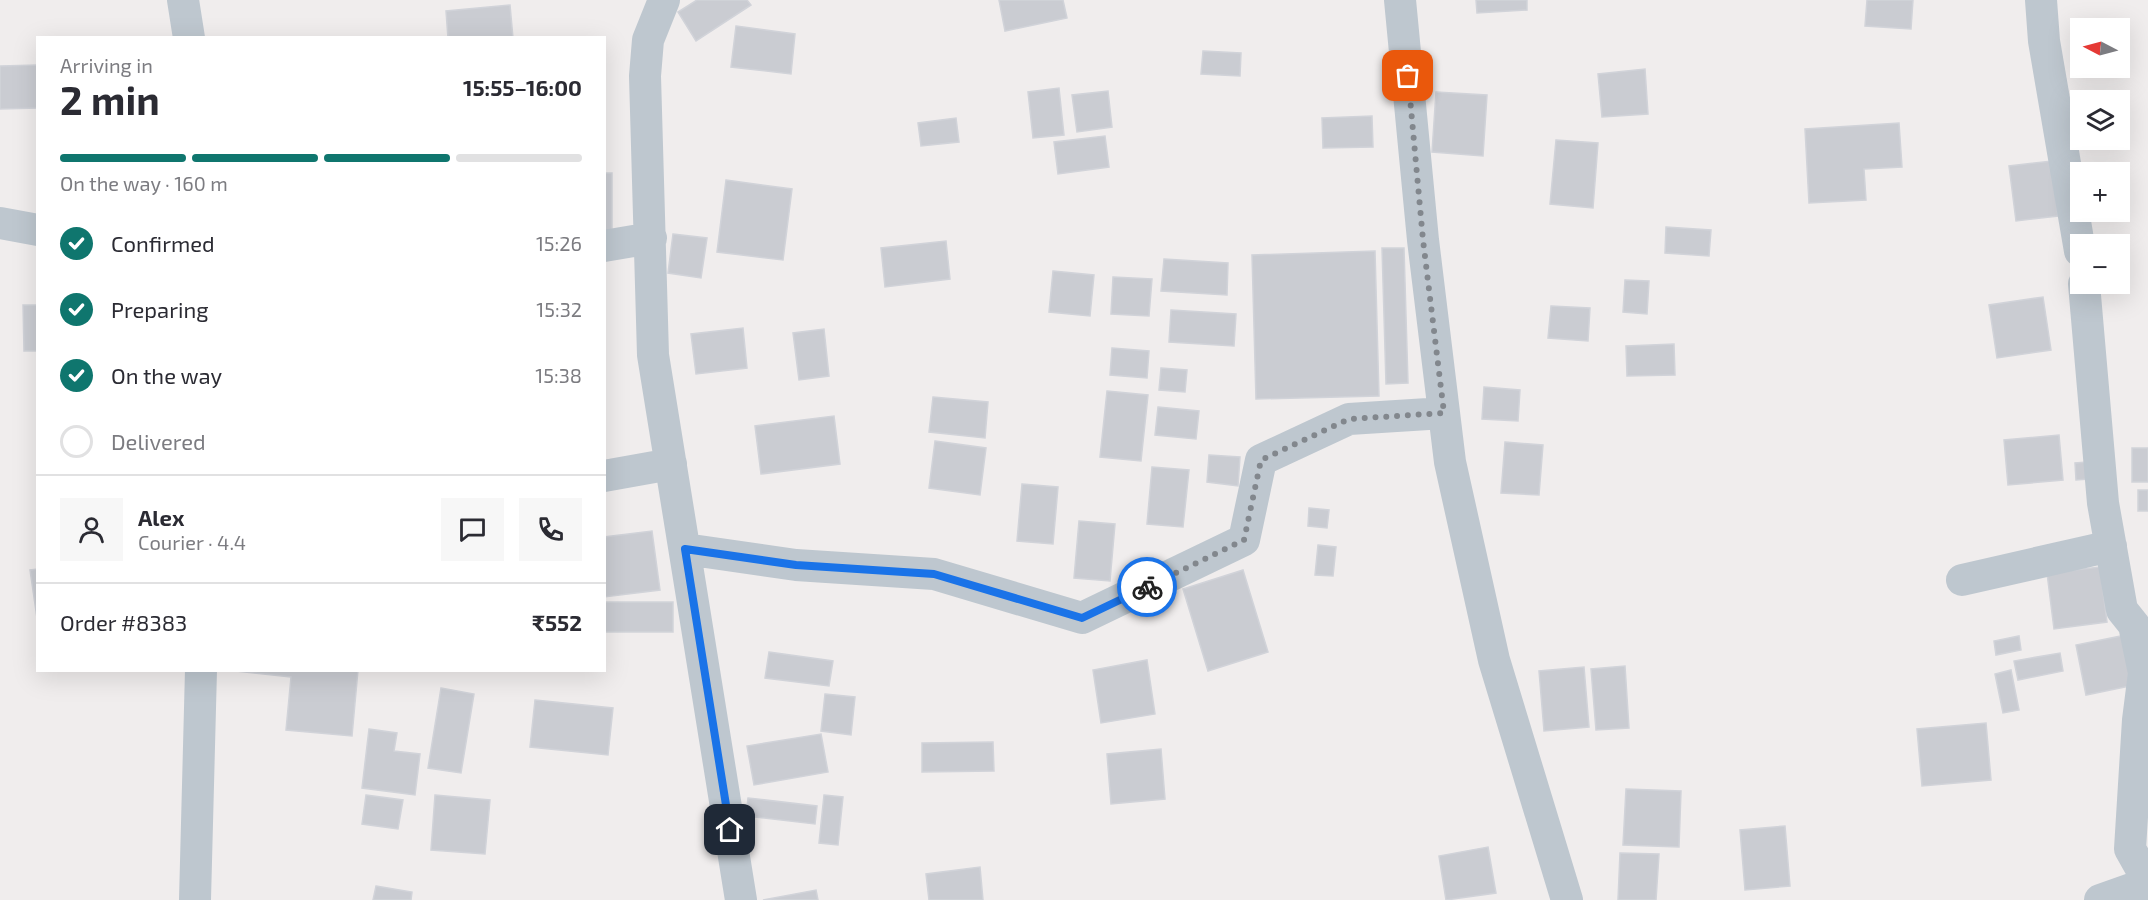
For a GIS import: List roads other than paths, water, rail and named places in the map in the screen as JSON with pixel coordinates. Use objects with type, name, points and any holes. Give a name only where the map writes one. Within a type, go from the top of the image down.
[{"type":"street","points":[[183,0],[189,36]]},
{"type":"street","points":[[664,0],[648,40],[645,76],[654,355],[741,900]]},
{"type":"street","points":[[1400,0],[1423,240],[1450,462],[1494,660],[1567,900]]},
{"type":"street","points":[[2041,0],[2044,41],[2077,234]]},
{"type":"street","points":[[0,223],[36,230]]},
{"type":"street","points":[[606,246],[651,238]]},
{"type":"street","points":[[2085,294],[2103,503],[2122,610],[2134,625],[2144,673],[2138,720],[2130,849],[2148,882],[2100,900]]},
{"type":"street","points":[[685,549],[796,565],[934,574],[1082,618],[1244,540],[1261,460],[1349,419],[1444,413]]},
{"type":"street","points":[[606,476],[671,464]]},
{"type":"street","points":[[1962,580],[2110,546]]},
{"type":"street","points":[[195,900],[199,830],[201,672]]}]
